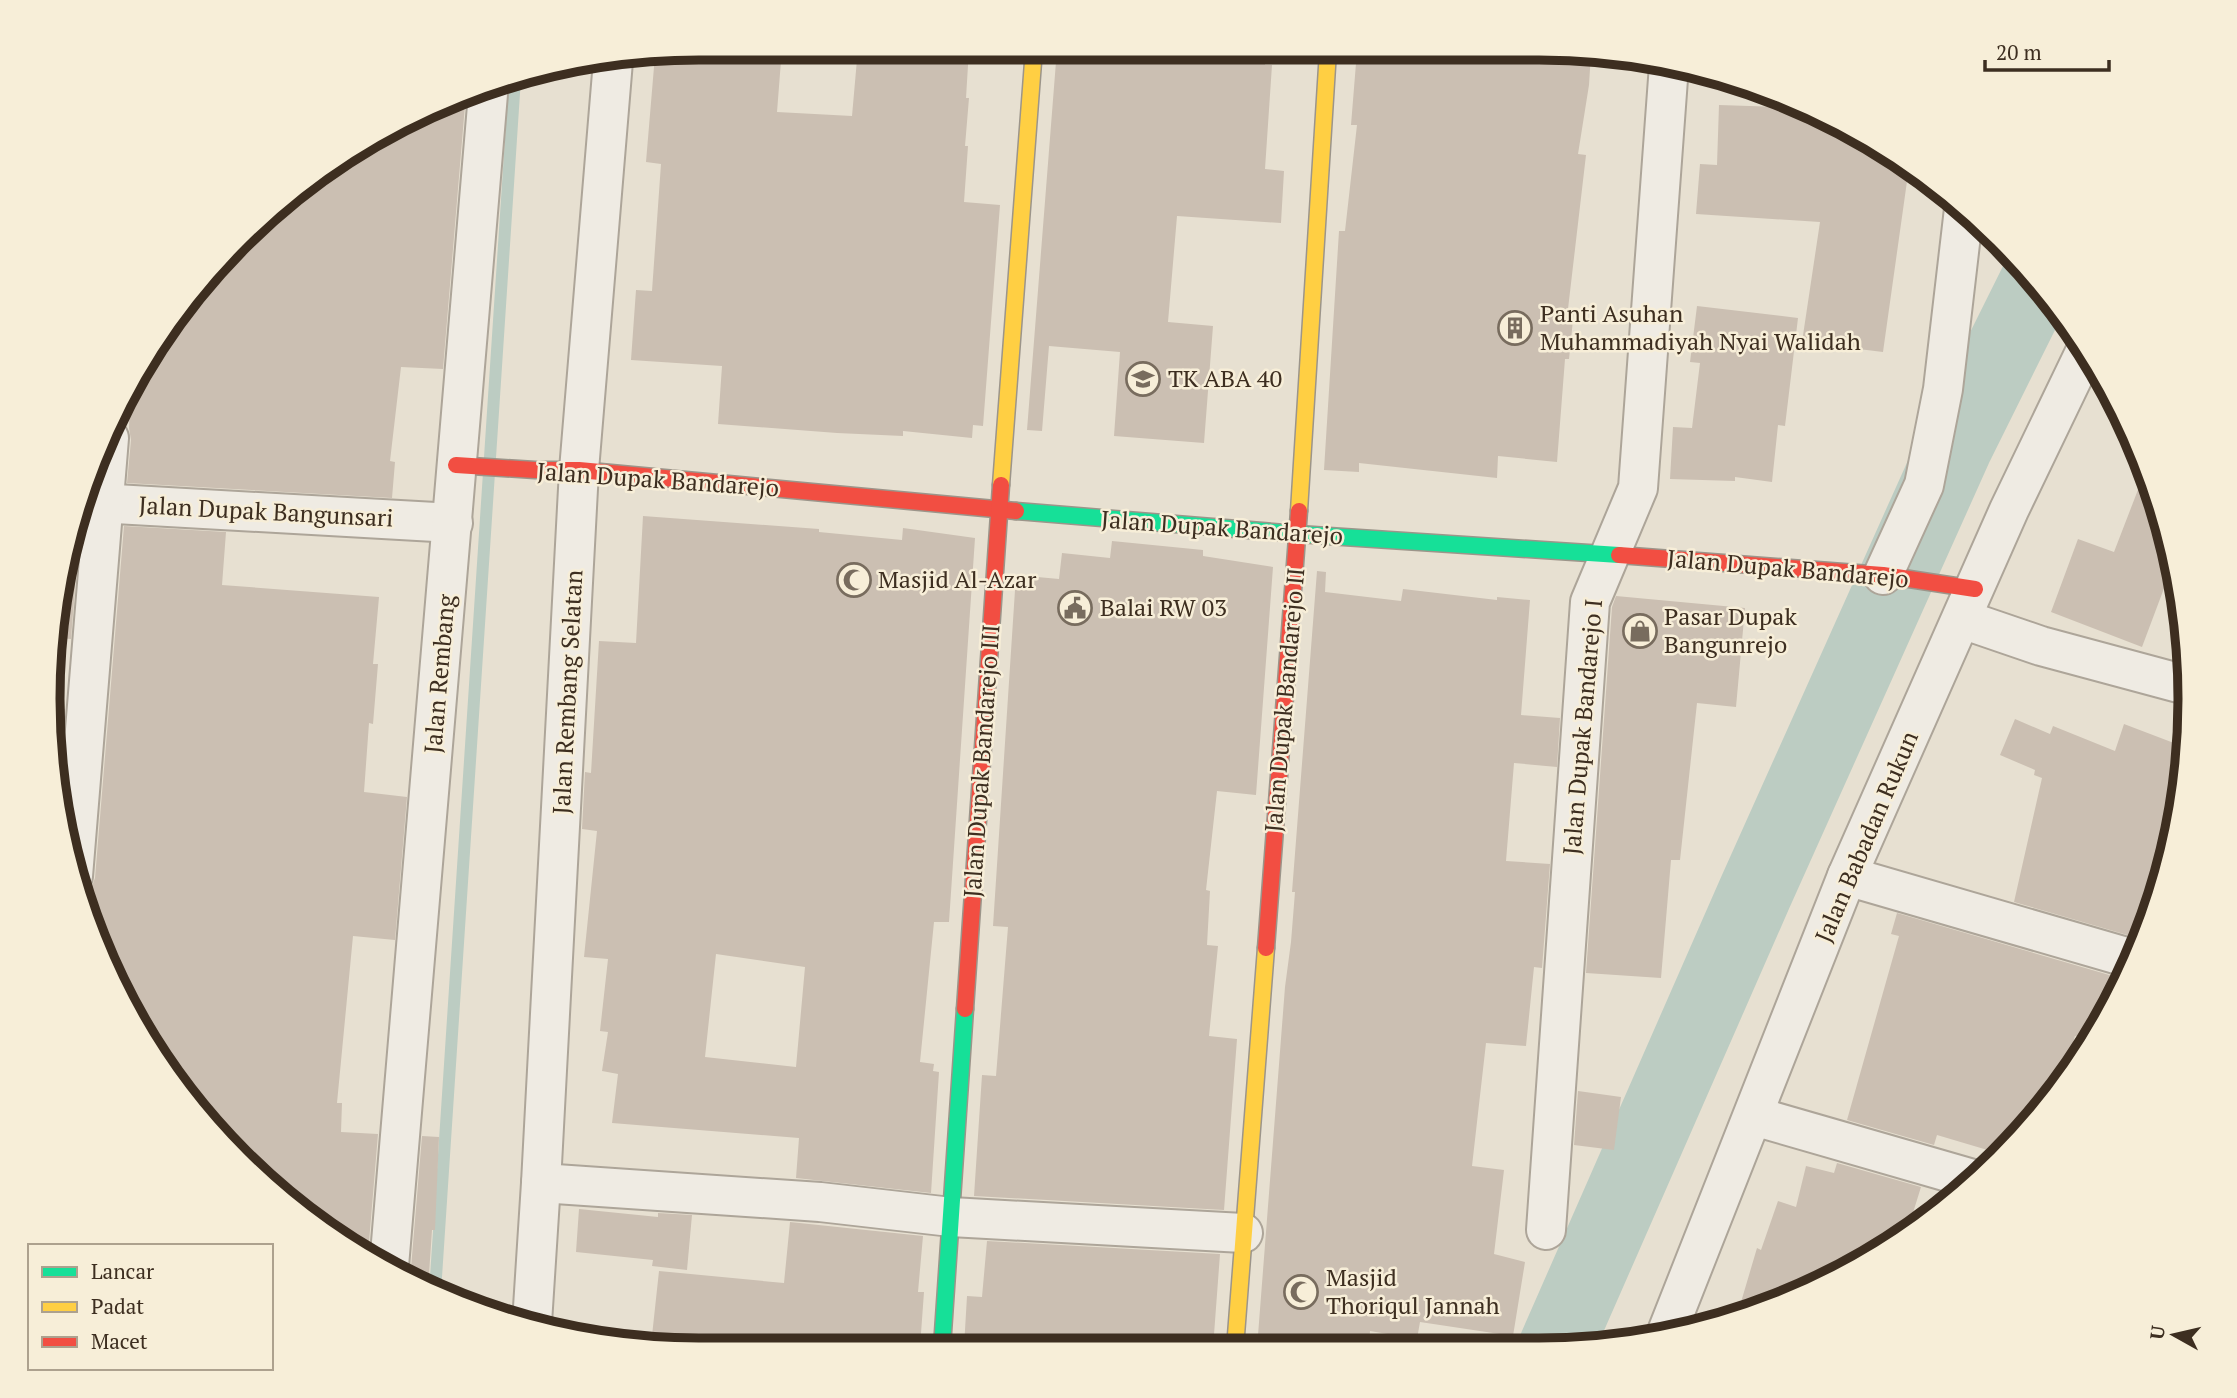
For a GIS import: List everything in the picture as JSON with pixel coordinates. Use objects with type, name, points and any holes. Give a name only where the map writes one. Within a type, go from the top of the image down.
[{"type":"street","name":"Jalan Dupak Bandarejo III","points":[[943,1338],[999,510],[1033,60]]},
{"type":"street","name":"Jalan Dupak Bandarejo II","points":[[1237,1338],[1298,534],[1327,60]]},
{"type":"street","name":"Jalan Rembang Selatan","points":[[532,1317],[579,470],[613,66]]},
{"type":"street","name":"Jalan Dupak Bandarejo I","points":[[1546,1230],[1590,602],[1638,488],[1668,73]]},
{"type":"street","name":"Jalan Rembang","points":[[390,1259],[453,523],[463,466],[488,95]]},
{"type":"street","points":[[1888,576],[1924,485],[1943,389],[1963,221]]},
{"type":"street","name":"Jalan Babadan Rukun","points":[[1670,1324],[1847,876],[1964,598],[2086,369]]},
{"type":"street","name":"Jalan Dupak Bandarejo","points":[[463,466],[579,470],[999,510],[1888,576],[1964,598]]},
{"type":"street","points":[[75,837],[92,503],[99,477]]},
{"type":"street","name":"Jalan Dupak Bangunsari","points":[[92,503],[453,523]]},
{"type":"street","points":[[1964,598],[2041,646],[2177,682]]},
{"type":"street","points":[[1847,876],[2124,956]]},
{"type":"street","points":[[1754,1116],[1964,1176]]},
{"type":"street","points":[[541,1183],[820,1202],[951,1217],[1243,1233]]},
{"type":"building","points":[[781,60],[777,112],[852,116],[857,60],[968,60],[966,98],[969,98],[965,146],[968,146],[964,202],[1000,205],[983,426],[973,425],[972,438],[903,431],[903,436],[718,424],[722,366],[631,360],[636,290],[652,291],[661,164],[646,162],[654,61]]},
{"type":"building","points":[[1056,60],[1265,60],[1265,65],[1272,65],[1265,169],[1284,171],[1281,223],[1177,216],[1168,322],[1213,326],[1204,443],[1114,436],[1120,352],[1049,346],[1042,431],[1027,430]]},
{"type":"building","points":[[1356,60],[1590,62],[1578,154],[1586,155],[1568,309],[1574,310],[1569,359],[1565,359],[1557,462],[1498,456],[1497,478],[1359,463],[1359,472],[1324,470],[1339,231],[1345,231],[1357,125],[1351,125]]},
{"type":"building","points":[[465,104],[443,369],[401,367],[390,461],[395,462],[392,498],[127,483],[131,440],[130,407],[167,344],[218,277],[277,218],[344,167],[379,145]]},
{"type":"building","points":[[1719,105],[1781,107],[1858,145],[1908,178],[1883,352],[1802,342],[1820,222],[1696,214],[1700,164],[1717,165]]},
{"type":"building","points":[[1697,306],[1798,318],[1785,426],[1778,425],[1772,482],[1735,477],[1735,481],[1670,479],[1673,427],[1692,428],[1700,363],[1690,362]]},
{"type":"building","points":[[2140,484],[2156,533],[2166,582],[2142,647],[2051,612],[2078,539],[2114,552]]},
{"type":"building","points":[[643,516],[819,529],[819,532],[902,540],[903,528],[975,538],[949,922],[934,922],[920,1062],[934,1064],[933,1071],[939,1072],[931,1193],[796,1178],[799,1138],[612,1123],[618,1074],[602,1071],[608,1032],[600,1031],[608,959],[584,957],[597,831],[582,829],[585,772],[591,773],[599,641],[636,643]],"holes":[[[716,954],[805,967],[796,1067],[705,1057]]]},
{"type":"building","points":[[124,526],[226,532],[222,585],[379,597],[373,664],[378,664],[373,724],[369,723],[364,792],[407,797],[395,940],[353,936],[337,1103],[342,1103],[341,1132],[378,1134],[369,1246],[277,1180],[218,1121],[192,1088],[167,1054],[125,982],[89,891],[95,878]]},
{"type":"building","points":[[1112,541],[1203,550],[1203,556],[1273,567],[1256,795],[1217,791],[1206,890],[1210,891],[1207,945],[1218,946],[1209,1036],[1237,1039],[1224,1210],[974,1196],[982,1075],[996,1076],[1008,927],[993,926],[1016,575],[1059,579],[1062,553],[1110,558]]},
{"type":"building","points":[[78,549],[78,549],[71,639],[63,638]]},
{"type":"building","points":[[1317,571],[1326,572],[1325,592],[1401,601],[1403,589],[1497,600],[1497,597],[1530,600],[1521,715],[1560,718],[1557,767],[1514,763],[1506,861],[1550,864],[1542,968],[1534,967],[1526,1046],[1486,1043],[1472,1166],[1504,1170],[1494,1254],[1525,1262],[1513,1336],[1420,1322],[1417,1338],[1370,1331],[1370,1338],[1258,1338],[1295,892],[1292,892]]},
{"type":"building","points":[[1616,596],[1745,608],[1736,707],[1697,703],[1680,860],[1671,860],[1661,978],[1586,973],[1612,607]]},
{"type":"building","points":[[60,708],[65,709],[62,749]]},
{"type":"building","points":[[2015,719],[2050,734],[2053,726],[2115,751],[2124,724],[2176,744],[2172,782],[2156,865],[2132,936],[2014,902],[2042,778],[2034,775],[2035,770],[2000,755]]},
{"type":"building","points":[[1897,913],[2114,977],[2080,1037],[2075,1036],[2070,1055],[2019,1121],[1990,1151],[1937,1135],[1934,1145],[1847,1120],[1899,936],[1891,934]]},
{"type":"building","points":[[1578,1091],[1621,1097],[1614,1150],[1574,1145]]},
{"type":"building","points":[[422,1136],[439,1137],[435,1230],[432,1230],[429,1279],[411,1268]]},
{"type":"building","points":[[1837,1163],[1921,1187],[1912,1217],[1858,1253],[1821,1273],[1740,1306],[1757,1248],[1761,1250],[1778,1201],[1796,1207],[1806,1166],[1834,1173]]},
{"type":"building","points":[[579,1209],[658,1217],[658,1213],[692,1215],[687,1270],[652,1266],[653,1260],[576,1252]]},
{"type":"building","points":[[790,1222],[923,1236],[918,1292],[924,1292],[921,1338],[652,1337],[659,1271],[784,1283]]},
{"type":"building","points":[[987,1241],[1220,1254],[1214,1338],[965,1338],[967,1296],[982,1297]]},
{"type":"waterway","points":[[436,1282],[514,87]]},
{"type":"waterway","points":[[1560,1337],[1956,445],[2032,293]]},
{"type":"traffic: fast","points":[[1016,511],[1298,534],[1619,555]]},
{"type":"traffic: fast","points":[[943,1338],[965,1009]]},
{"type":"traffic: slow","points":[[1001,485],[1033,60]]},
{"type":"traffic: slow","points":[[1299,511],[1327,60]]},
{"type":"traffic: slow","points":[[1236,1338],[1266,948]]},
{"type":"traffic: jam","points":[[456,465],[579,470],[1016,511]]},
{"type":"traffic: jam","points":[[965,1009],[1001,485]]},
{"type":"traffic: jam","points":[[1266,948],[1299,511]]},
{"type":"traffic: jam","points":[[1619,555],[1883,575],[1975,589]]},
{"type":"place","name":"Panti Asuhan Muhammadiyah Nyai Walidah","points":[[1515,328]]},
{"type":"place","name":"TK ABA 40","points":[[1143,379]]},
{"type":"place","name":"Masjid Al-Azar","points":[[854,580]]},
{"type":"place","name":"Balai RW 03","points":[[1075,608]]},
{"type":"place","name":"Pasar Dupak Bangunrejo","points":[[1640,631]]},
{"type":"place","name":"Masjid Thoriqul Jannah","points":[[1301,1292]]}]
